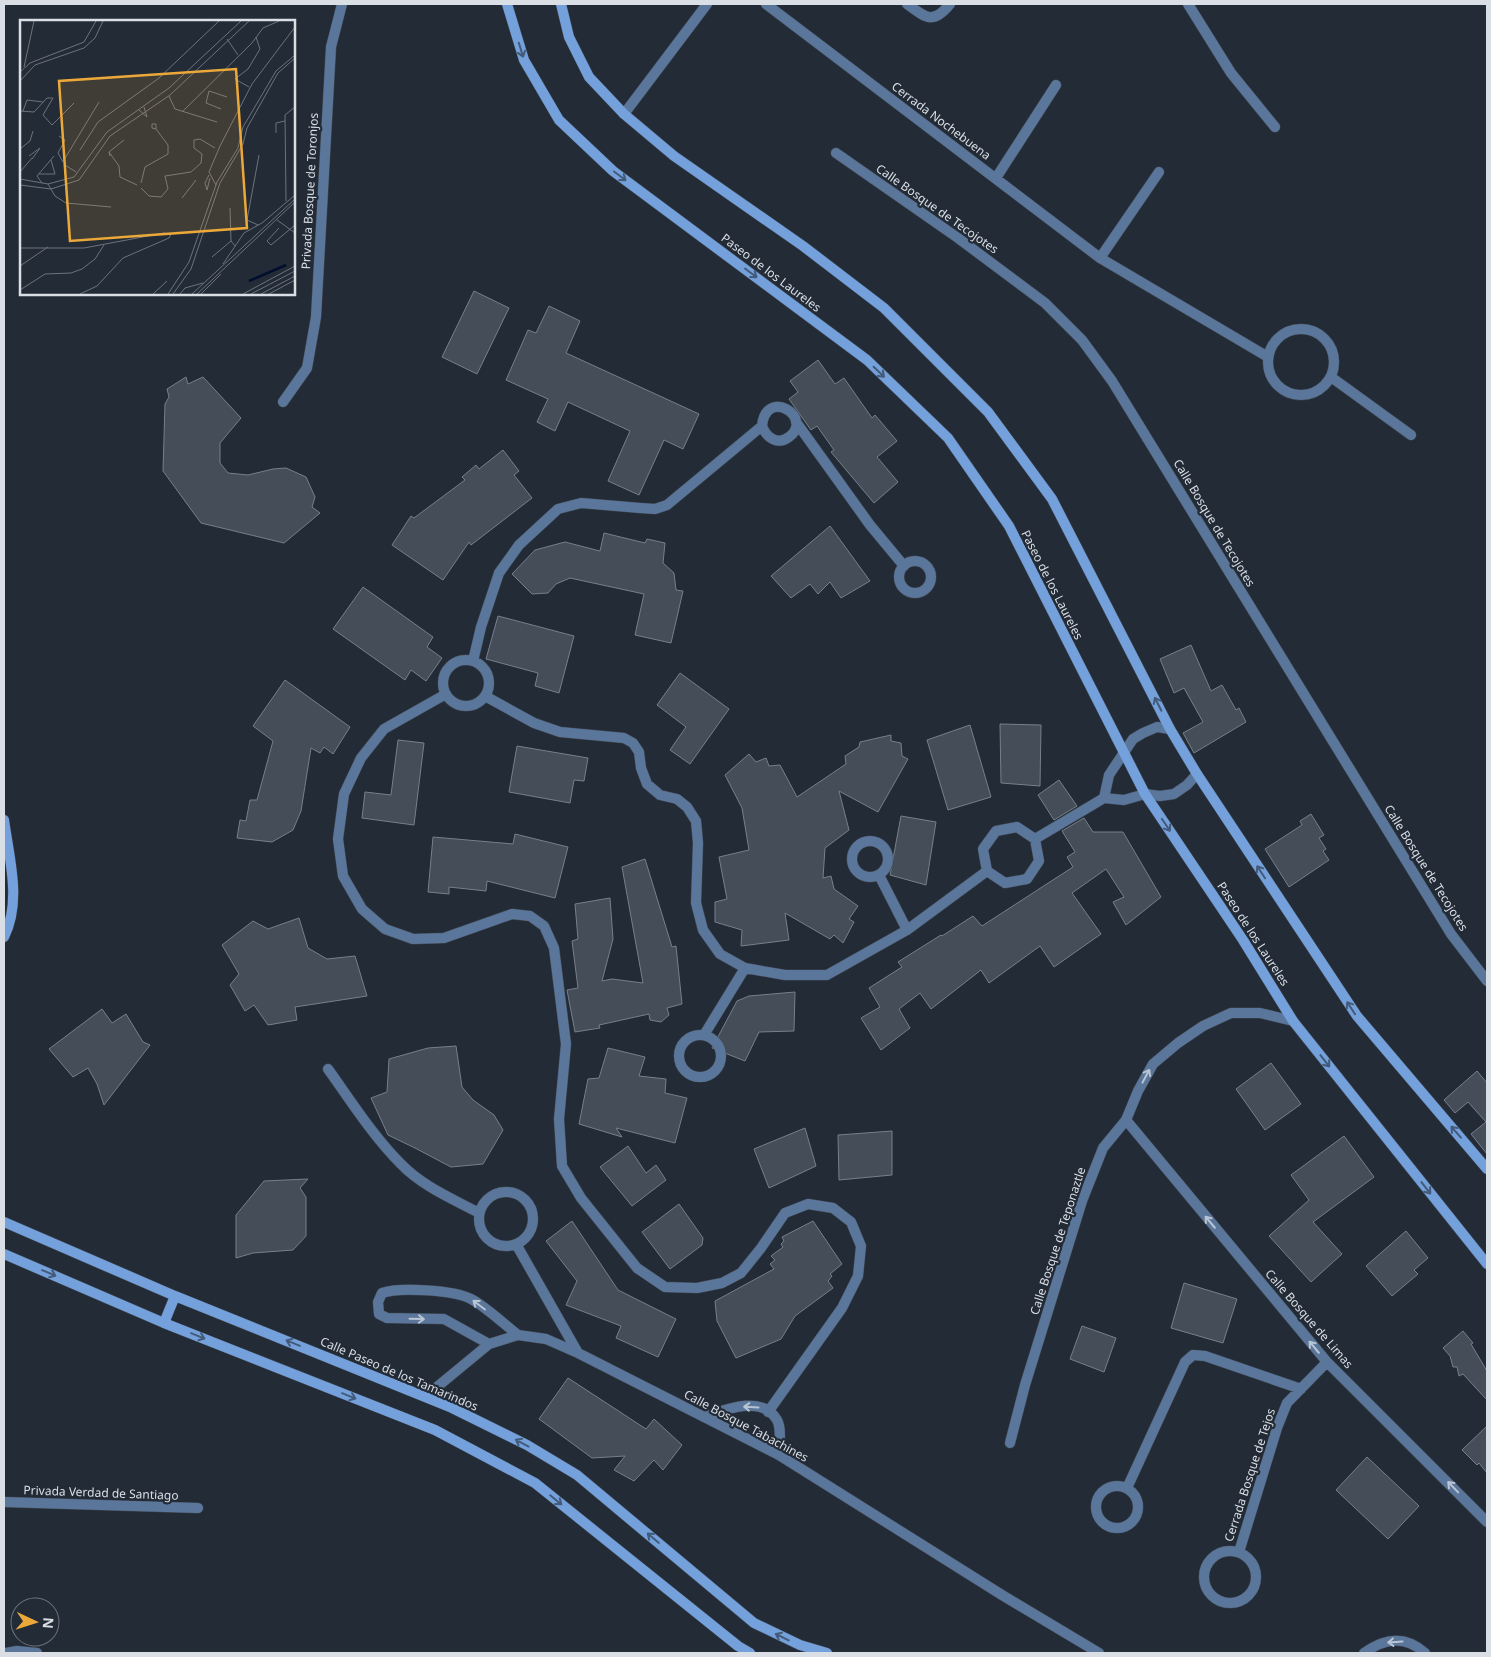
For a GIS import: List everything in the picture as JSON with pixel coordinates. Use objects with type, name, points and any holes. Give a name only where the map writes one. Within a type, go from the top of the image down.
[{"type":"main road","name":"Paseo de los Laureles","points":[[507,4],[524,60],[559,120],[613,171],[867,360],[948,438],[1009,526],[1145,794],[1243,940],[1293,1021],[1487,1264]]},
{"type":"main road","points":[[561,4],[569,37],[589,77],[624,114],[674,156],[803,246],[884,308],[988,412],[1052,499],[1170,729],[1197,774],[1356,1016],[1487,1169]]},
{"type":"main road","points":[[4,820],[14,902],[12,920],[4,937]]},
{"type":"main road","name":"Calle Paseo de los Tamarindos","points":[[4,1222],[175,1296],[426,1396],[527,1446],[577,1475],[754,1623],[800,1645],[827,1653]]},
{"type":"main road","points":[[4,1254],[164,1323],[435,1430],[535,1483],[695,1612],[738,1646],[750,1653]]},
{"type":"main road","points":[[164,1323],[175,1296]]},
{"type":"street","name":"Privada Bosque de Toronjos","points":[[283,402],[307,368],[316,317],[331,47],[342,4]]},
{"type":"street","points":[[624,114],[707,4]]},
{"type":"street","name":"Cerrada Nochebuena","points":[[766,4],[1100,258],[1268,357]]},
{"type":"street","points":[[907,4],[929,18],[936,17],[950,4]]},
{"type":"street","points":[[1188,4],[1231,73],[1275,127]]},
{"type":"street","points":[[996,178],[1056,85]]},
{"type":"street","name":"Calle Bosque de Tecojotes","points":[[836,153],[958,238],[1045,303],[1082,340],[1112,381],[1451,934],[1487,981]]},
{"type":"street","points":[[1100,258],[1159,172]]},
{"type":"street","points":[[1296,329],[1311,331],[1324,338],[1330,347],[1334,362],[1331,377],[1316,392],[1306,395],[1291,394],[1278,386],[1272,378],[1268,368],[1268,357],[1271,347],[1277,339],[1296,329]]},
{"type":"street","points":[[1331,377],[1411,435]]},
{"type":"street","points":[[781,406],[794,414],[796,422],[796,429],[791,436],[785,440],[777,441],[764,433],[762,426],[763,418],[767,411],[773,407],[781,406]]},
{"type":"street","points":[[796,422],[870,525],[904,566]]},
{"type":"street","points":[[473,661],[481,627],[499,573],[519,545],[558,509],[581,503],[655,509],[666,505],[762,426]]},
{"type":"street","points":[[460,660],[473,661],[485,669],[489,682],[485,696],[473,705],[458,704],[446,694],[443,681],[448,668],[460,660]]},
{"type":"street","points":[[446,694],[384,729],[361,758],[344,794],[338,839],[343,876],[362,909],[385,929],[413,939],[444,938],[512,914],[530,916],[544,926],[554,948],[566,1044],[559,1119],[562,1166],[581,1198],[636,1268],[666,1286],[697,1288],[722,1284],[741,1273],[761,1248],[784,1213],[808,1204],[833,1208],[851,1222],[861,1246],[858,1276],[842,1308],[768,1412]]},
{"type":"street","points":[[485,696],[534,723],[560,732],[624,738],[633,743],[639,752],[641,768],[647,784],[660,794],[677,799],[687,807],[696,821],[698,843],[696,903],[704,930],[720,954],[745,968],[785,975],[827,975],[906,930],[987,871]]},
{"type":"street","points":[[1104,798],[1109,774],[1133,739],[1157,727],[1170,729]]},
{"type":"street","points":[[1035,839],[1104,798],[1124,800],[1145,794],[1160,796],[1174,794],[1187,785],[1197,774]]},
{"type":"street","points":[[1017,827],[1035,839],[1039,861],[1027,879],[1005,883],[987,871],[983,849],[996,831],[1017,827]]},
{"type":"street","points":[[879,876],[906,930]]},
{"type":"street","points":[[704,1035],[745,968]]},
{"type":"street","name":"Calle Bosque de Teponaztle","points":[[1010,1443],[1025,1386],[1082,1201],[1103,1148],[1126,1120],[1138,1091],[1153,1064],[1178,1043],[1203,1026],[1231,1013],[1260,1013],[1293,1021]]},
{"type":"street","points":[[704,1035],[712,1038],[717,1044],[720,1051],[720,1060],[712,1073],[696,1076],[688,1073],[682,1067],[680,1052],[682,1044],[688,1038],[704,1035]]},
{"type":"street","points":[[328,1069],[382,1143],[402,1165],[424,1182],[480,1213]]},
{"type":"street","name":"Calle Bosque de Limas","points":[[1126,1120],[1327,1362],[1487,1522]]},
{"type":"street","points":[[504,1192],[520,1196],[526,1202],[533,1217],[529,1234],[524,1240],[516,1244],[500,1246],[485,1237],[481,1230],[479,1222],[483,1205],[495,1194],[504,1192]]},
{"type":"street","points":[[516,1244],[578,1353]]},
{"type":"street","points":[[489,1344],[444,1319],[387,1318],[379,1314],[378,1302],[382,1293],[392,1289],[447,1292],[471,1299],[518,1335]]},
{"type":"street","name":"Calle Bosque Tabachines","points":[[426,1396],[489,1344],[518,1335],[546,1339],[578,1353],[779,1455],[1002,1596],[1099,1653]]},
{"type":"street","points":[[1127,1488],[1184,1362],[1193,1354],[1206,1356],[1301,1389]]},
{"type":"street","name":"Cerrada Bosque de Tejos","points":[[1239,1552],[1277,1428],[1287,1403],[1327,1362]]},
{"type":"street","points":[[704,1417],[735,1406],[757,1406],[777,1420],[780,1434],[779,1455]]},
{"type":"street","points":[[1120,1486],[1127,1488],[1136,1498],[1138,1504],[1136,1517],[1126,1526],[1113,1528],[1107,1526],[1098,1517],[1096,1510],[1098,1497],[1107,1488],[1120,1486]]},
{"type":"street","name":"Privada Verdad de Santiago","points":[[4,1502],[198,1508]]},
{"type":"street","points":[[1231,1550],[1239,1552],[1246,1556],[1256,1569],[1256,1585],[1246,1599],[1230,1604],[1222,1602],[1209,1593],[1205,1585],[1205,1569],[1215,1555],[1231,1550]]},
{"type":"street","points":[[1364,1653],[1381,1644],[1398,1639],[1412,1644],[1425,1653]]},
{"type":"street","points":[[6,1653],[16,1651],[37,1653]]},
{"type":"building","points":[[474,291],[509,308],[477,374],[442,357]]},
{"type":"building","points":[[549,306],[580,321],[566,353],[699,414],[683,449],[664,440],[639,495],[608,481],[630,431],[568,402],[555,431],[537,422],[548,399],[506,380],[528,330],[536,333]]},
{"type":"building","points":[[818,360],[835,384],[844,378],[872,418],[875,415],[897,441],[877,457],[898,482],[874,503],[831,452],[834,450],[817,426],[811,430],[789,399],[798,392],[790,381]]},
{"type":"building","points":[[186,377],[188,384],[203,377],[241,418],[220,443],[220,463],[228,473],[248,475],[286,468],[306,477],[315,497],[312,507],[320,513],[284,543],[201,523],[163,471],[165,404],[169,397],[167,389]]},
{"type":"building","points":[[503,450],[519,471],[514,475],[532,498],[471,545],[469,542],[443,580],[392,545],[411,516],[414,518],[465,480],[462,477],[476,465],[479,469]]},
{"type":"building","points":[[830,526],[870,581],[841,598],[830,582],[818,594],[810,584],[791,598],[771,576]]},
{"type":"building","points":[[604,533],[645,543],[647,539],[665,543],[663,563],[674,573],[676,590],[683,591],[671,643],[635,635],[644,594],[570,578],[556,584],[548,593],[532,594],[512,574],[535,550],[565,542],[600,551]]},
{"type":"building","points":[[363,587],[433,637],[427,647],[442,658],[426,681],[411,670],[405,680],[333,629]]},
{"type":"building","points":[[498,616],[574,636],[559,693],[535,686],[538,673],[486,659]]},
{"type":"building","points":[[1191,645],[1211,691],[1222,685],[1236,710],[1239,708],[1246,722],[1194,753],[1183,733],[1203,722],[1184,688],[1174,693],[1160,659]]},
{"type":"building","points":[[680,673],[729,709],[690,764],[670,750],[686,727],[657,705]]},
{"type":"building","points":[[285,680],[350,727],[333,754],[324,747],[320,753],[311,748],[301,811],[293,830],[272,842],[237,838],[240,820],[246,821],[250,800],[257,800],[273,741],[253,726]]},
{"type":"building","points":[[1000,724],[1041,725],[1040,786],[1001,783]]},
{"type":"building","points":[[970,725],[991,797],[948,810],[927,740]]},
{"type":"building","points":[[891,735],[891,741],[901,743],[902,756],[908,759],[878,812],[839,791],[849,830],[825,848],[823,878],[831,876],[834,889],[858,906],[849,919],[854,922],[843,943],[834,935],[830,939],[785,913],[789,940],[741,946],[742,930],[715,922],[715,902],[727,899],[719,857],[749,850],[742,808],[725,775],[749,754],[756,762],[766,758],[769,766],[780,765],[797,797],[846,764],[845,756],[859,747],[860,742]]},
{"type":"building","points":[[398,740],[424,743],[414,825],[362,818],[365,792],[391,795]]},
{"type":"building","points":[[517,746],[588,758],[584,781],[574,780],[570,803],[509,792]]},
{"type":"building","points":[[1059,780],[1077,806],[1054,820],[1038,795]]},
{"type":"building","points":[[1311,814],[1324,835],[1319,838],[1326,849],[1323,851],[1329,860],[1289,887],[1265,849],[1302,825],[1300,821]]},
{"type":"building","points":[[901,816],[936,822],[926,885],[890,875]]},
{"type":"building","points":[[1084,818],[1093,832],[1123,832],[1161,897],[1126,925],[1113,902],[1124,897],[1106,869],[1072,893],[1101,934],[1054,967],[1040,946],[989,983],[981,970],[931,1009],[920,993],[899,1009],[910,1028],[881,1050],[861,1018],[880,1007],[869,988],[902,967],[898,962],[973,916],[982,926],[1073,867],[1067,857],[1075,852],[1062,831]]},
{"type":"building","points":[[515,834],[568,847],[555,898],[487,881],[486,891],[449,887],[449,894],[428,892],[433,837],[513,844]]},
{"type":"building","points":[[645,859],[672,947],[676,946],[682,1004],[667,1008],[669,1015],[661,1022],[650,1020],[649,1014],[599,1025],[600,1028],[575,1032],[567,990],[578,988],[572,941],[578,939],[575,904],[610,898],[613,939],[602,981],[612,979],[643,983],[622,867]]},
{"type":"building","points":[[299,918],[308,948],[327,959],[355,956],[367,996],[295,1007],[297,1020],[268,1025],[254,1005],[245,1011],[230,985],[239,974],[222,945],[253,921],[268,929]]},
{"type":"building","points":[[795,992],[794,1031],[759,1032],[745,1061],[712,1048],[737,1001],[749,996]]},
{"type":"building","points":[[102,1009],[112,1023],[126,1014],[143,1042],[150,1045],[104,1105],[97,1084],[88,1068],[73,1077],[49,1049]]},
{"type":"building","points":[[456,1046],[462,1087],[473,1100],[494,1115],[503,1130],[483,1164],[451,1167],[388,1135],[371,1098],[387,1092],[389,1059],[428,1048]]},
{"type":"building","points":[[608,1048],[645,1057],[639,1076],[666,1079],[665,1093],[687,1098],[675,1143],[616,1128],[622,1137],[579,1124],[588,1079],[599,1078]]},
{"type":"building","points":[[1271,1063],[1301,1104],[1265,1130],[1236,1089]]},
{"type":"building","points":[[1477,1071],[1487,1083],[1487,1154],[1471,1134],[1486,1122],[1468,1102],[1455,1113],[1444,1100]]},
{"type":"building","points":[[805,1128],[816,1166],[769,1188],[754,1149]]},
{"type":"building","points":[[892,1131],[892,1175],[839,1180],[838,1135]]},
{"type":"building","points":[[1344,1136],[1374,1177],[1313,1222],[1342,1254],[1311,1282],[1269,1236],[1309,1200],[1291,1175]]},
{"type":"building","points":[[628,1146],[646,1173],[656,1165],[666,1180],[632,1206],[600,1167]]},
{"type":"building","points":[[308,1179],[300,1188],[306,1197],[306,1236],[293,1250],[253,1253],[236,1258],[236,1215],[264,1181]]},
{"type":"building","points":[[679,1204],[703,1238],[702,1245],[670,1269],[642,1232]]},
{"type":"building","points":[[572,1221],[618,1290],[676,1319],[658,1357],[616,1338],[621,1326],[566,1305],[577,1281],[546,1241]]},
{"type":"building","points":[[813,1221],[842,1264],[830,1274],[832,1276],[828,1281],[833,1288],[795,1316],[781,1339],[736,1358],[717,1321],[715,1301],[774,1269],[770,1264],[775,1260],[771,1256],[783,1247],[781,1244],[784,1241],[782,1237]]},
{"type":"building","points":[[1406,1231],[1428,1258],[1414,1270],[1418,1274],[1392,1296],[1366,1266]]},
{"type":"building","points":[[1184,1283],[1237,1299],[1223,1343],[1171,1328]]},
{"type":"building","points":[[1082,1326],[1116,1338],[1104,1372],[1070,1359]]},
{"type":"building","points":[[1463,1331],[1473,1343],[1471,1344],[1487,1371],[1487,1400],[1463,1374],[1459,1376],[1457,1367],[1453,1367],[1450,1356],[1443,1348]]},
{"type":"building","points":[[568,1378],[646,1429],[654,1419],[682,1445],[663,1470],[654,1460],[634,1481],[614,1470],[625,1456],[592,1458],[539,1419]]},
{"type":"building","points":[[1487,1426],[1487,1473],[1479,1463],[1477,1465],[1462,1450]]},
{"type":"building","points":[[1367,1457],[1419,1506],[1388,1539],[1336,1490]]}]
